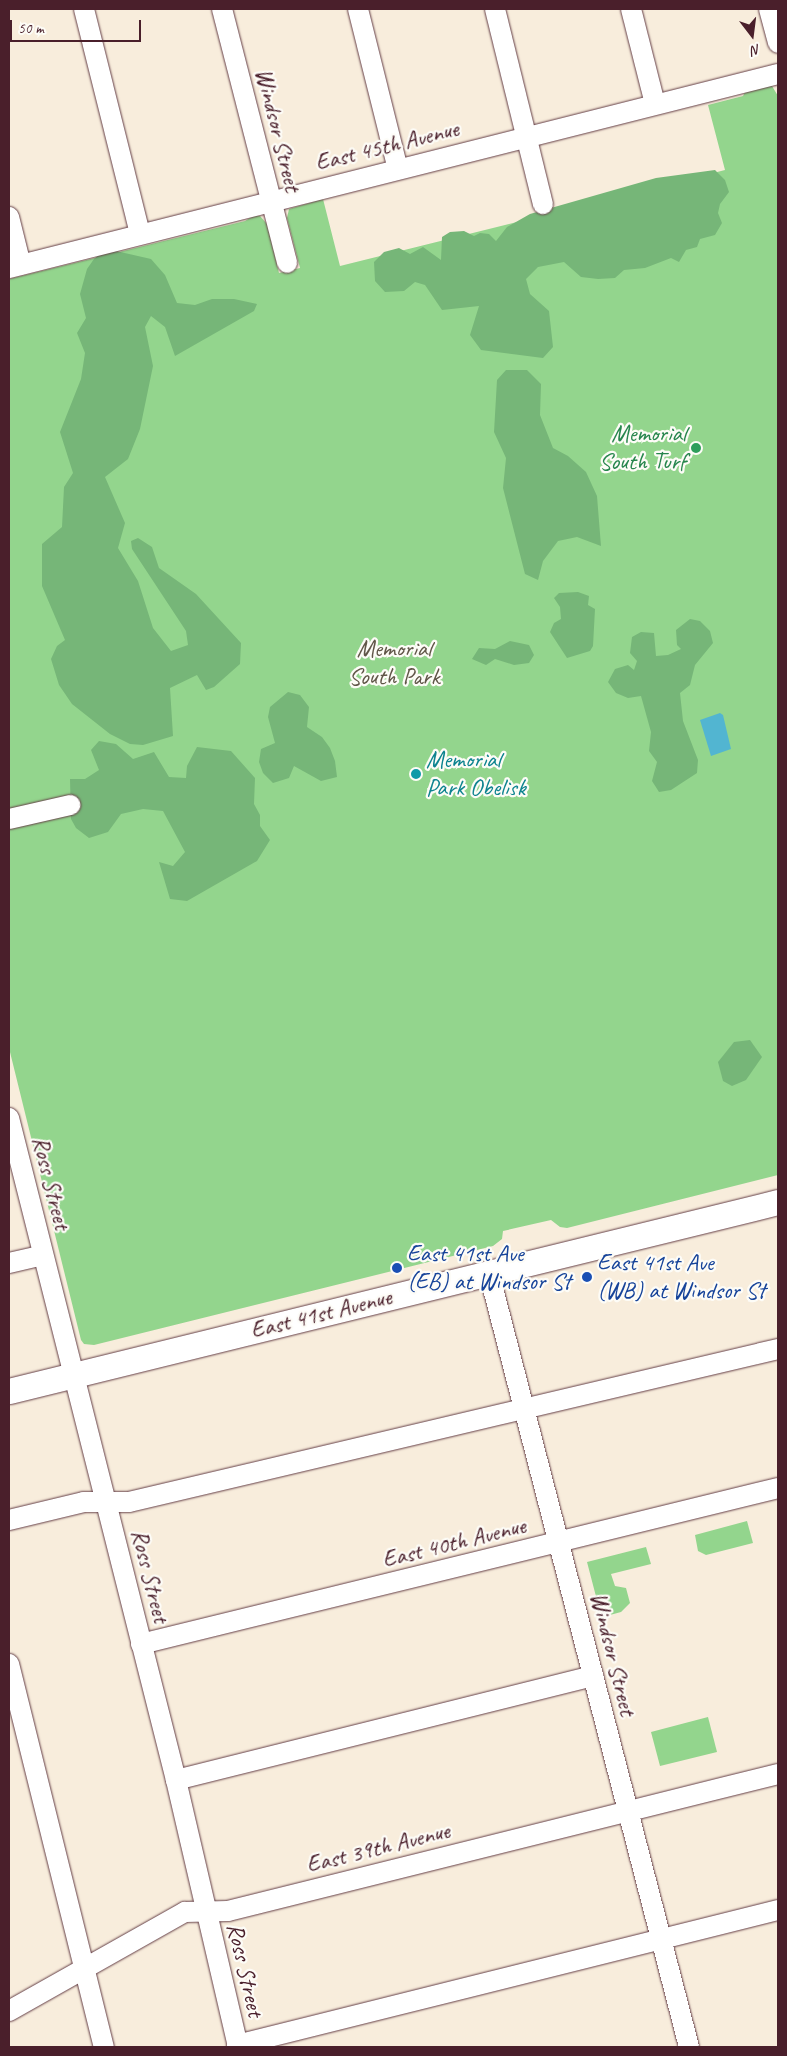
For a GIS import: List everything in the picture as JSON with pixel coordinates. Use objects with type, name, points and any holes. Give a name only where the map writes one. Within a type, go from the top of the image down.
[{"type":"main road","name":"East 41st Avenue","points":[[9,1391],[778,1202]]},
{"type":"street","points":[[84,9],[140,234]]},
{"type":"street","name":"Windsor Street","points":[[222,9],[287,263]]},
{"type":"street","points":[[358,9],[398,169]]},
{"type":"street","points":[[495,9],[543,204]]},
{"type":"street","points":[[631,9],[654,104]]},
{"type":"street","points":[[770,9],[778,43]]},
{"type":"street","name":"East 45th Avenue","points":[[15,266],[778,74]]},
{"type":"street","points":[[9,217],[15,266]]},
{"type":"street","points":[[9,820],[70,805]]},
{"type":"street","name":"Ross Street","points":[[9,1118],[176,1780],[237,2046]]},
{"type":"street","points":[[9,1263],[43,1255]]},
{"type":"street","name":"Windsor Street","points":[[489,1273],[689,2047]]},
{"type":"street","points":[[9,1520],[84,1502],[129,1502],[778,1349]]},
{"type":"street","name":"East 40th Avenue","points":[[141,1644],[778,1488]]},
{"type":"street","points":[[9,1664],[104,2047]]},
{"type":"street","points":[[176,1780],[593,1676]]},
{"type":"street","name":"East 39th Avenue","points":[[9,2011],[185,1912],[228,1911],[778,1774]]},
{"type":"street","points":[[237,2046],[778,1910]]},
{"type":"green space","name":"Memorial South Park","points":[[760,85],[772,86],[778,96],[778,1175],[567,1228],[560,1227],[551,1220],[503,1231],[502,1239],[493,1246],[94,1345],[84,1344],[81,1340],[9,1048],[9,279],[245,221],[253,216],[260,216],[267,224],[279,273],[300,268],[287,218],[289,209],[323,199],[340,266],[725,170],[708,105],[743,96],[747,88]]},
{"type":"green space","points":[[715,170],[725,180],[729,192],[720,204],[718,213],[722,223],[715,235],[700,239],[697,247],[686,250],[679,262],[671,258],[645,268],[624,270],[615,278],[598,279],[581,277],[564,262],[538,267],[526,279],[530,294],[549,311],[553,347],[543,358],[481,350],[470,335],[479,306],[442,310],[425,285],[415,282],[404,291],[385,292],[375,281],[374,262],[384,252],[399,248],[410,254],[423,247],[441,260],[442,237],[450,232],[464,231],[474,236],[480,233],[489,234],[496,241],[507,227],[530,214],[656,178]]},
{"type":"green space","points":[[116,251],[151,259],[165,275],[177,303],[195,305],[212,299],[234,299],[257,304],[254,311],[175,356],[165,327],[151,316],[145,327],[153,366],[140,429],[128,459],[105,477],[125,523],[118,548],[138,581],[153,628],[171,651],[188,645],[186,631],[132,549],[131,541],[138,538],[152,547],[159,568],[196,594],[241,643],[240,664],[214,687],[206,690],[197,675],[170,688],[173,736],[143,745],[130,744],[110,734],[72,704],[59,685],[51,659],[57,646],[65,640],[42,586],[42,544],[62,527],[64,487],[73,473],[60,432],[81,379],[85,353],[77,333],[86,318],[80,294],[87,269],[94,259],[101,253]]},
{"type":"green space","points":[[506,370],[527,370],[541,384],[540,415],[553,448],[568,456],[586,472],[597,496],[601,546],[577,537],[558,541],[543,561],[538,580],[525,574],[503,488],[506,458],[494,432],[497,380]]},
{"type":"green space","points":[[578,592],[589,596],[588,605],[595,609],[593,646],[590,651],[567,658],[550,632],[554,623],[561,619],[560,607],[554,598],[559,593]]},
{"type":"green space","points":[[690,619],[700,621],[710,631],[713,643],[695,665],[690,685],[680,693],[683,721],[698,760],[697,773],[671,790],[659,792],[652,781],[657,762],[649,751],[651,732],[641,696],[628,698],[616,693],[608,682],[615,669],[628,665],[634,670],[637,661],[630,653],[632,637],[641,632],[654,633],[656,656],[668,655],[681,649],[677,645],[676,630]]},
{"type":"green space","points":[[510,641],[529,645],[534,655],[529,663],[514,665],[495,659],[486,665],[472,659],[479,648],[495,649]]},
{"type":"green space","points":[[288,692],[300,695],[309,707],[307,727],[322,737],[330,748],[335,761],[337,777],[321,781],[294,766],[289,778],[273,783],[263,773],[259,762],[261,749],[275,743],[268,717],[270,707]]},
{"type":"green space","points":[[99,741],[116,744],[133,759],[154,752],[169,777],[186,778],[187,766],[197,747],[231,751],[255,778],[254,804],[260,815],[260,826],[270,840],[257,861],[187,901],[170,899],[159,862],[173,866],[185,852],[163,811],[143,809],[121,814],[108,832],[89,838],[76,828],[71,819],[70,779],[85,779],[99,770],[91,750]]},
{"type":"green space","points":[[750,1040],[762,1057],[746,1080],[732,1086],[723,1081],[718,1062],[734,1042]]},
{"type":"green space","points":[[747,1521],[753,1543],[706,1555],[698,1551],[695,1535]]},
{"type":"green space","points":[[646,1547],[651,1564],[611,1574],[615,1586],[626,1588],[630,1603],[621,1612],[610,1615],[599,1608],[587,1562]]},
{"type":"green space","points":[[708,1717],[717,1752],[660,1766],[651,1732]]},
{"type":"water","points":[[720,713],[723,715],[731,749],[711,756],[700,720]]},
{"type":"place","name":"Memorial South Turf","points":[[696,448]]},
{"type":"place","name":"Memorial Park Obelisk","points":[[416,774]]},
{"type":"place","name":"East 41st Ave (EB) at Windsor St","points":[[397,1268]]},
{"type":"place","name":"East 41st Ave (WB) at Windsor St","points":[[587,1277]]}]
